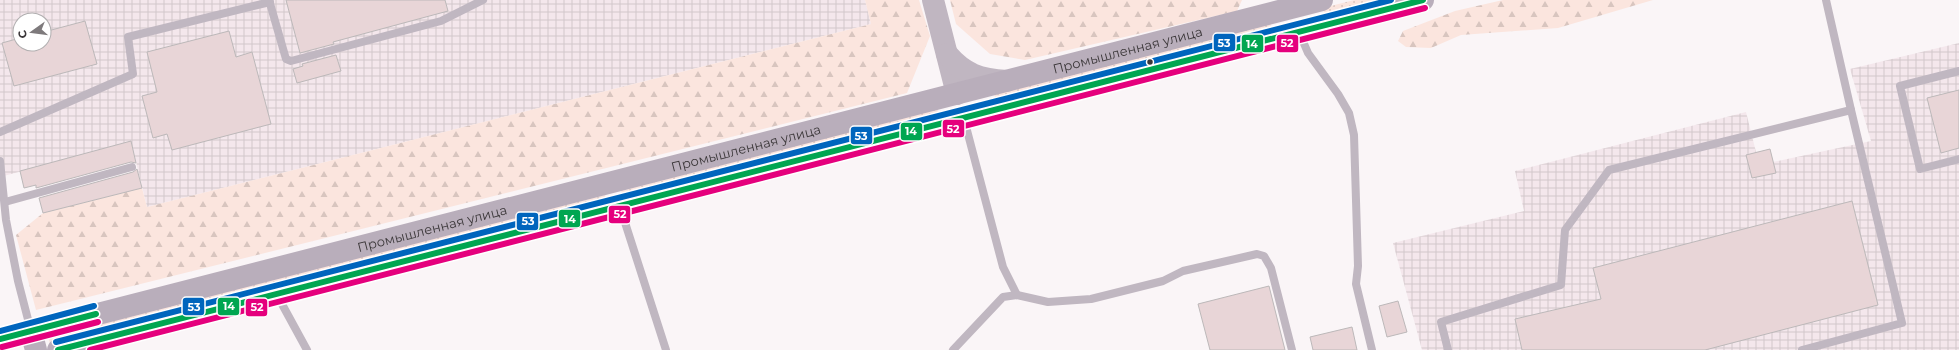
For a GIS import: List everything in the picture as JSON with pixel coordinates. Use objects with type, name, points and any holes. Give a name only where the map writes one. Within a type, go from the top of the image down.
[{"type":"main road","name":"Промышленная улица","points":[[0,339],[33,340],[613,182],[1007,81],[1292,4],[1322,0]]},
{"type":"main road","name":"Промышленная улица","points":[[58,350],[1423,0]]},
{"type":"main road","points":[[1292,4],[1298,32]]},
{"type":"main road","points":[[957,94],[964,118]]},
{"type":"main road","points":[[613,182],[619,206]]},
{"type":"street","points":[[933,0],[957,94]]},
{"type":"street","points":[[947,54],[957,66],[969,73],[987,80],[1007,81]]},
{"type":"lane","points":[[0,132],[133,74],[128,37],[269,1],[286,59],[290,62],[441,21],[483,0]]},
{"type":"lane","points":[[1802,350],[1902,323],[1826,0]]},
{"type":"lane","points":[[1298,32],[1308,53],[1342,100],[1349,113],[1354,135],[1358,266],[1356,284],[1372,350]]},
{"type":"lane","points":[[1959,71],[1900,86],[1920,168],[1959,159]]},
{"type":"lane","points":[[1448,350],[1441,322],[1561,285],[1565,230],[1609,170],[1851,110]]},
{"type":"lane","points":[[964,118],[1003,267],[1017,295]]},
{"type":"lane","points":[[0,161],[0,177],[5,202],[6,220],[18,281],[33,340]]},
{"type":"lane","points":[[5,202],[132,167]]},
{"type":"lane","points":[[619,206],[666,350]]},
{"type":"lane","points":[[953,350],[1003,297],[1017,295],[1048,302],[1091,299],[1163,281],[1182,271],[1257,254],[1264,256],[1271,268],[1292,350]]},
{"type":"lane","points":[[276,294],[307,350]]},
{"type":"shaded area","points":[[0,0],[865,0],[871,24],[147,207],[131,142],[0,177]]},
{"type":"shaded area","points":[[1959,43],[1959,350],[1422,350],[1393,243],[1524,211],[1515,171],[1746,112],[1756,152],[1770,149],[1773,162],[1871,141],[1850,69]]},
{"type":"green space","points":[[865,0],[919,0],[930,36],[907,93],[36,310],[16,235],[43,213],[142,188],[147,207],[871,24]]},
{"type":"green space","points":[[950,0],[1242,0],[1237,11],[1025,60],[990,54],[956,24]]},
{"type":"green space","points":[[1354,0],[1390,0],[1325,17],[1323,8]]},
{"type":"green space","points":[[1503,0],[1653,0],[1558,28],[1461,35],[1431,48],[1406,47],[1398,41],[1403,31],[1455,11]]},
{"type":"green space","points":[[1270,22],[1272,30],[996,101],[994,92]]},
{"type":"green space","points":[[938,109],[939,116],[623,198],[621,191]]},
{"type":"green space","points":[[605,195],[607,201],[50,344],[48,337]]},
{"type":"building","points":[[286,0],[445,0],[448,11],[333,42],[334,44],[300,53]]},
{"type":"building","points":[[85,21],[97,64],[14,86],[2,43],[12,40],[12,52],[52,52],[52,30]]},
{"type":"building","points":[[229,31],[236,57],[252,52],[271,124],[172,150],[167,134],[153,138],[142,96],[157,92],[147,52]]},
{"type":"building","points":[[336,55],[341,71],[297,83],[293,69],[303,66],[302,64]]},
{"type":"building","points":[[1959,90],[1959,148],[1941,153],[1927,98]]},
{"type":"building","points":[[131,141],[136,163],[131,162],[36,188],[36,185],[24,188],[20,171]]},
{"type":"building","points":[[1770,149],[1776,173],[1752,178],[1746,155]]},
{"type":"building","points":[[137,169],[142,188],[43,213],[39,198],[133,172]]},
{"type":"building","points":[[1852,201],[1878,305],[1705,350],[1522,350],[1515,319],[1601,299],[1593,268]]},
{"type":"building","points":[[1269,286],[1285,350],[1210,350],[1198,304]]},
{"type":"building","points":[[1398,301],[1407,332],[1387,337],[1379,306]]},
{"type":"building","points":[[1352,327],[1357,350],[1313,350],[1310,337]]},
{"type":"transit line","name":"53","points":[[56,342],[1391,0]]},
{"type":"transit line","name":"14","points":[[58,350],[1423,0]]},
{"type":"transit line","name":"52","points":[[90,350],[1425,8]]},
{"type":"transit line","name":"53","points":[[0,331],[94,306]]},
{"type":"transit line","name":"14","points":[[0,339],[96,314]]},
{"type":"transit line","name":"52","points":[[2,347],[98,322]]}]
